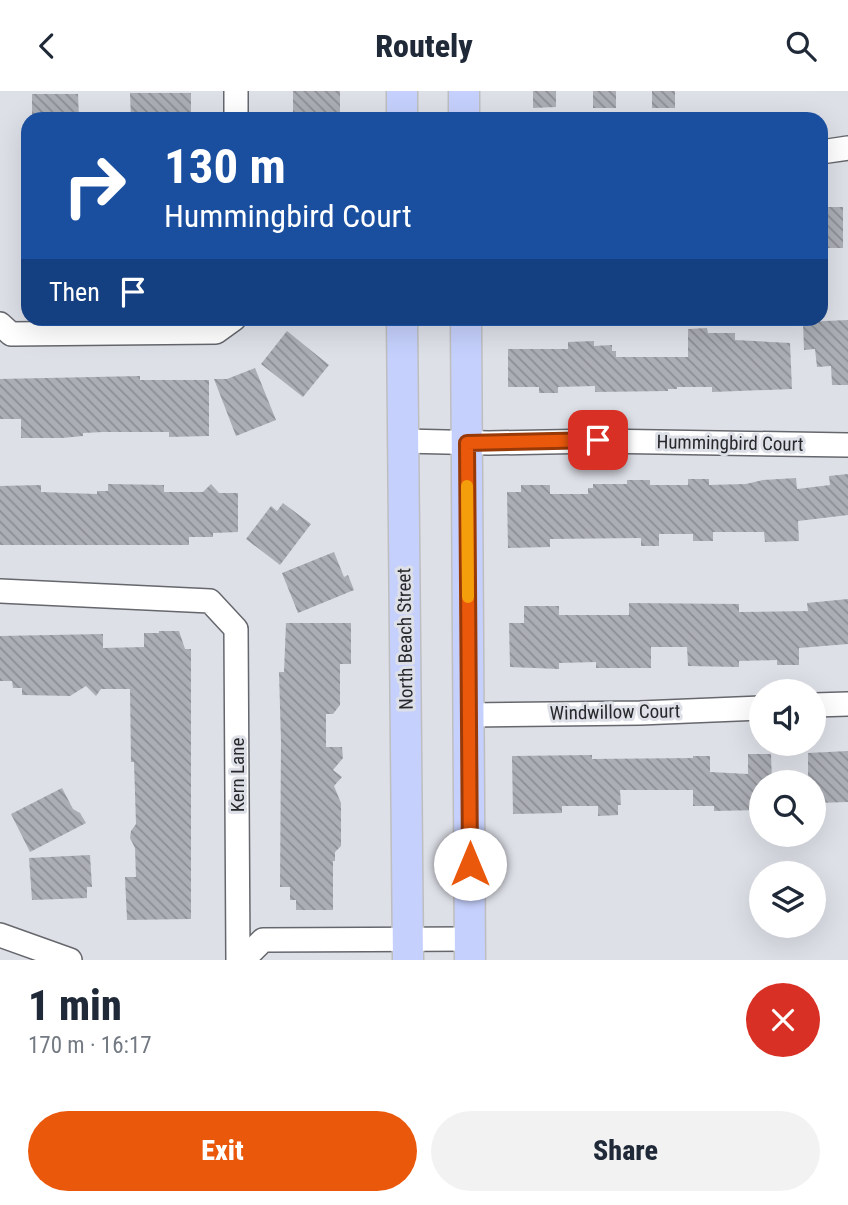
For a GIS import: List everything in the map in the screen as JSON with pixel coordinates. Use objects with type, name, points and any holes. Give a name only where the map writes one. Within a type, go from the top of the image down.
[{"type":"main road","points":[[402,91],[402,112]]},
{"type":"main road","points":[[464,91],[464,112]]},
{"type":"main road","name":"North Beach Street","points":[[402,326],[408,950]]},
{"type":"main road","points":[[466,326],[470,949]]},
{"type":"street","points":[[236,91],[236,112]]},
{"type":"street","points":[[828,151],[848,148]]},
{"type":"street","points":[[0,324],[11,334],[216,332],[224,326]]},
{"type":"street","name":"Hummingbird Court","points":[[403,442],[598,440],[848,445]]},
{"type":"street","name":"Kern Lane","points":[[0,590],[210,601],[236,629],[240,960]]},
{"type":"street","points":[[826,705],[848,704]]},
{"type":"street","name":"Windwillow Court","points":[[469,715],[749,708]]},
{"type":"street","points":[[0,935],[70,960]]},
{"type":"street","points":[[240,960],[263,940],[408,950],[470,949]]},
{"type":"building","points":[[293,91],[340,91],[340,112],[293,112]]},
{"type":"building","points":[[533,91],[556,91],[556,107],[533,108]]},
{"type":"building","points":[[593,91],[616,91],[616,108],[593,108]]},
{"type":"building","points":[[652,91],[675,91],[675,108],[652,108]]},
{"type":"building","points":[[130,93],[191,93],[191,112],[131,112]]},
{"type":"building","points":[[32,94],[78,94],[79,112],[32,112]]},
{"type":"building","points":[[828,207],[843,207],[843,248],[828,248]]},
{"type":"building","points":[[848,320],[848,385],[832,385],[831,366],[817,367],[815,349],[804,350],[803,326],[828,326],[828,321]]},
{"type":"building","points":[[707,328],[708,333],[735,333],[735,340],[790,343],[792,389],[712,392],[712,387],[677,387],[668,391],[595,392],[595,386],[558,387],[558,393],[539,393],[539,387],[508,387],[508,349],[568,349],[568,342],[594,341],[594,346],[612,345],[616,357],[688,357],[688,329]]},
{"type":"building","points":[[287,331],[329,365],[303,397],[261,364]]},
{"type":"building","points":[[255,368],[276,420],[236,436],[214,379],[227,379]]},
{"type":"building","points":[[140,376],[140,380],[209,380],[209,436],[169,437],[169,432],[103,432],[62,438],[21,438],[21,419],[0,419],[0,379]]},
{"type":"building","points":[[848,474],[848,515],[798,521],[799,541],[765,542],[764,532],[713,532],[713,541],[693,541],[693,534],[659,534],[659,546],[641,546],[641,538],[550,539],[550,547],[508,548],[507,492],[521,492],[521,485],[550,485],[550,494],[588,494],[588,488],[593,488],[593,484],[627,484],[627,480],[650,480],[650,485],[688,485],[688,479],[709,479],[709,485],[796,478],[797,489],[830,485],[829,476]]},
{"type":"building","points":[[108,484],[164,485],[164,492],[203,492],[211,484],[219,493],[238,493],[238,532],[213,533],[213,537],[189,537],[189,545],[0,545],[0,486],[41,485],[41,492],[97,494],[97,491],[108,491]]},
{"type":"building","points":[[283,503],[311,524],[280,565],[246,539],[271,506],[277,511]]},
{"type":"building","points":[[334,552],[344,577],[348,575],[354,590],[298,613],[282,573]]},
{"type":"building","points":[[848,599],[848,644],[799,648],[799,665],[777,665],[777,660],[739,661],[739,667],[688,666],[687,647],[651,647],[651,668],[596,668],[596,662],[559,663],[559,669],[510,667],[509,623],[524,623],[524,606],[559,606],[559,615],[629,615],[629,603],[739,604],[739,612],[808,611],[807,603]]},
{"type":"building","points":[[286,623],[351,623],[351,664],[340,664],[340,705],[333,714],[326,714],[326,747],[342,747],[343,758],[333,770],[342,777],[334,786],[341,803],[341,846],[335,852],[333,861],[333,910],[296,910],[296,900],[290,900],[290,887],[280,887],[279,672],[284,672]]},
{"type":"building","points":[[179,631],[185,649],[191,649],[191,919],[127,920],[125,877],[136,877],[135,848],[130,838],[136,824],[134,762],[131,762],[130,689],[101,689],[96,696],[86,686],[70,696],[22,695],[22,688],[13,688],[12,681],[0,681],[0,636],[103,634],[103,648],[144,647],[144,633]]},
{"type":"building","points":[[848,751],[848,802],[826,803],[826,770],[808,770],[808,756],[826,756],[826,752]]},
{"type":"building","points":[[748,754],[771,756],[772,770],[749,770],[749,810],[714,811],[714,806],[693,806],[693,790],[620,790],[621,805],[618,805],[618,815],[598,816],[598,806],[562,806],[562,813],[513,814],[512,756],[592,755],[592,759],[710,756],[710,772],[748,774]]},
{"type":"building","points":[[62,788],[73,809],[80,813],[86,823],[30,852],[11,814]]},
{"type":"building","points":[[90,855],[92,887],[87,887],[87,898],[32,900],[29,858]]},
{"type":"slow traffic","points":[[467,486],[468,597]]},
{"type":"route","points":[[470,864],[467,443],[598,440]]}]
